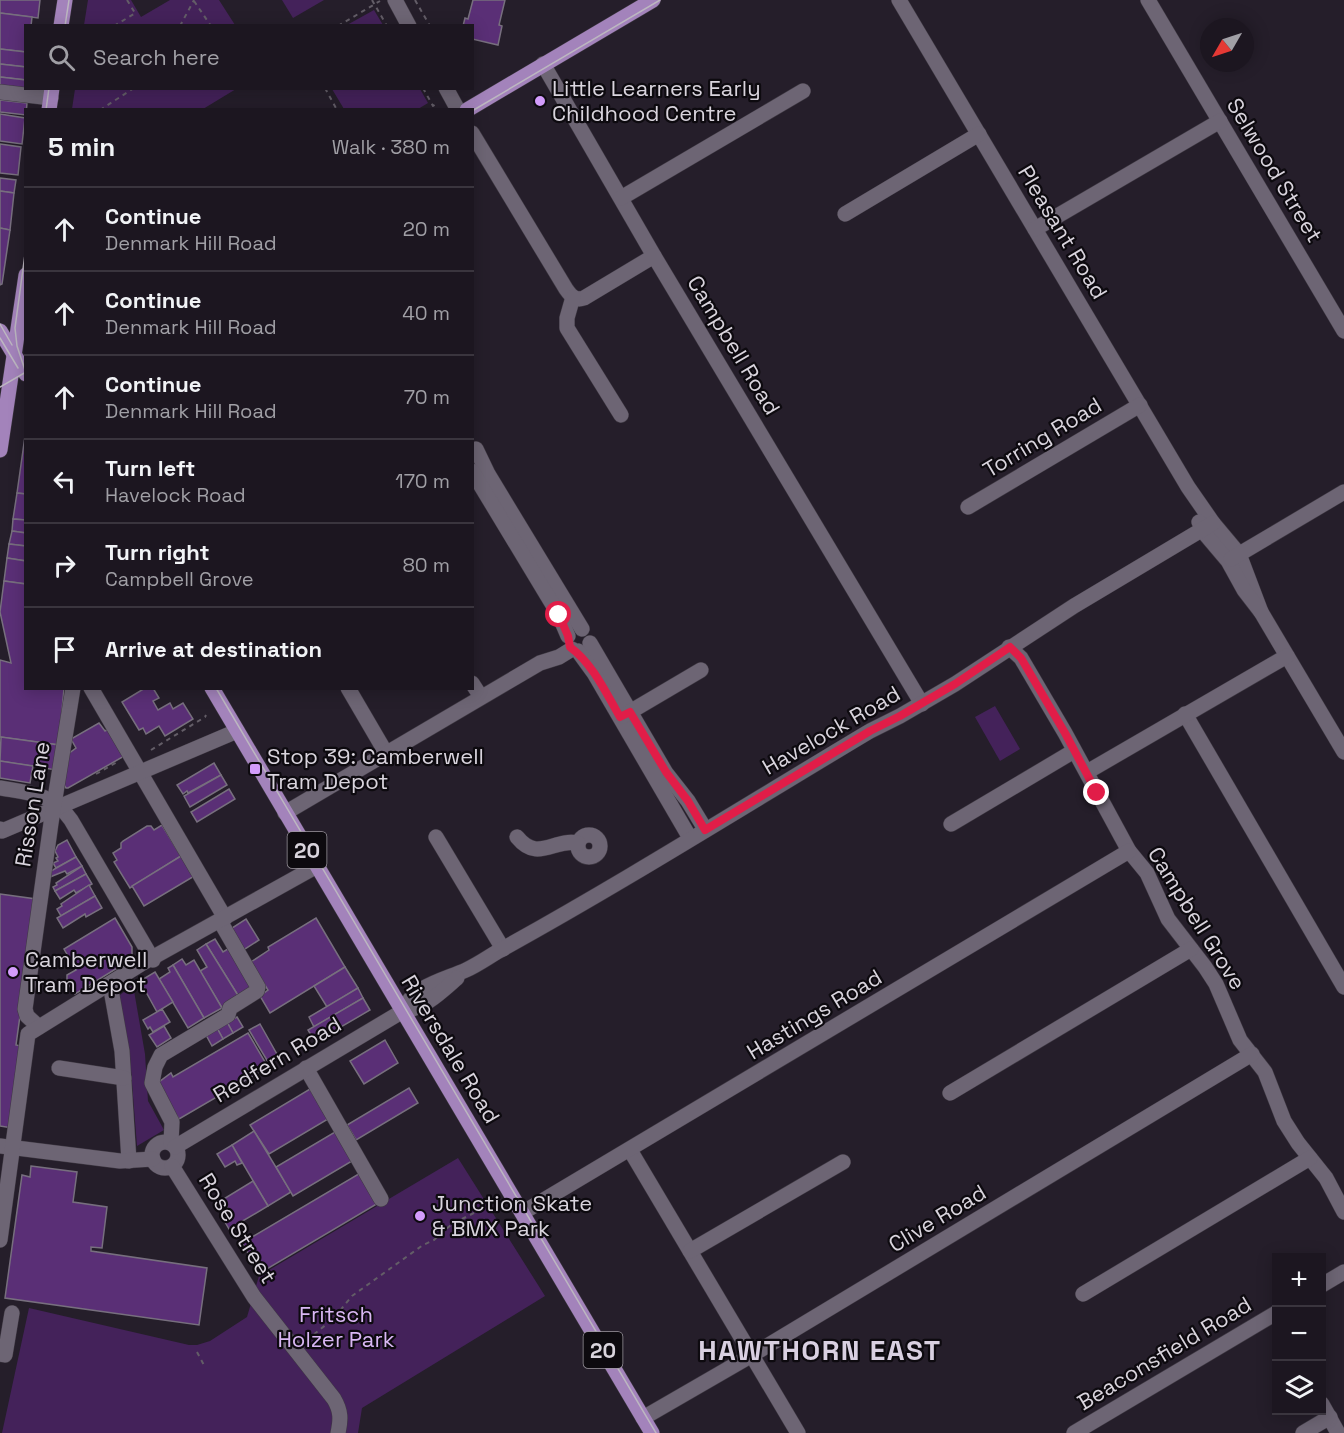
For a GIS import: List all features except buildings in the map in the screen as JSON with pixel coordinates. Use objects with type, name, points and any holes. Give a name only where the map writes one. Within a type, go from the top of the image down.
[{"type":"main road","points":[[61,24],[65,0]]},
{"type":"main road","points":[[470,108],[653,0]]},
{"type":"main road","points":[[0,450],[17,374],[14,354],[24,288]]},
{"type":"main road","points":[[0,331],[14,354]]},
{"type":"main road","name":"Riversdale Road","points":[[213,690],[652,1433]]},
{"type":"street","points":[[395,0],[409,24]]},
{"type":"street","name":"Pleasant Road","points":[[899,0],[1140,405],[1208,526],[1234,557],[1261,612],[1344,752]]},
{"type":"street","name":"Selwood Street","points":[[1148,0],[1344,331]]},
{"type":"street","name":"Campbell Road","points":[[543,64],[654,256],[922,704]]},
{"type":"street","points":[[447,90],[457,108]]},
{"type":"street","points":[[621,198],[803,91]]},
{"type":"street","points":[[0,92],[51,99]]},
{"type":"street","points":[[1035,229],[1220,121]]},
{"type":"street","points":[[845,214],[979,134]]},
{"type":"street","points":[[474,136],[573,297],[584,298],[654,256]]},
{"type":"street","points":[[573,297],[567,318],[567,328],[621,416]]},
{"type":"street","name":"Torring Road","points":[[968,507],[1140,405]]},
{"type":"street","points":[[474,450],[512,514],[576,642]]},
{"type":"street","points":[[474,474],[594,673],[688,801],[705,830]]},
{"type":"street","points":[[1234,557],[1344,492]]},
{"type":"street","name":"Havelock Road","points":[[403,1011],[415,1009],[430,1000],[466,970],[606,890],[870,731],[922,704],[1010,647],[1208,526]]},
{"type":"street","points":[[285,813],[540,663],[559,657],[576,642]]},
{"type":"street","name":"Campbell Grove","points":[[1010,647],[1021,658],[1128,851],[1147,873],[1168,919],[1216,984],[1240,1040],[1265,1072],[1284,1121],[1326,1178],[1344,1212]]},
{"type":"street","points":[[1086,772],[1287,656]]},
{"type":"street","points":[[625,715],[701,670]]},
{"type":"street","points":[[474,686],[481,697]]},
{"type":"street","name":"Risson Lane","points":[[34,1030],[25,1008],[73,690]]},
{"type":"street","points":[[92,690],[137,766],[258,987],[257,991],[230,1008],[228,1015],[161,1055],[153,1073],[152,1083],[172,1122],[173,1145],[178,1157],[172,1166],[161,1167],[153,1159],[153,1150],[158,1144],[166,1142],[173,1145]]},
{"type":"street","points":[[349,690],[386,753]]},
{"type":"street","points":[[1185,714],[1344,987]]},
{"type":"street","points":[[625,715],[690,838]]},
{"type":"street","points":[[0,829],[2,831],[137,766],[237,731]]},
{"type":"street","points":[[951,824],[1074,751]]},
{"type":"street","points":[[0,788],[42,796],[56,805],[71,820],[153,960]]},
{"type":"street","points":[[436,837],[503,949]]},
{"type":"street","points":[[517,837],[529,848],[540,849],[568,842],[578,843]]},
{"type":"street","name":"Hastings Road","points":[[522,1213],[1128,851]]},
{"type":"street","points":[[0,1240],[7,1147],[34,1030],[316,866]]},
{"type":"street","points":[[950,1093],[1191,949]]},
{"type":"street","points":[[110,984],[122,1052],[129,1161]]},
{"type":"street","name":"Redfern Road","points":[[173,1145],[403,1011]]},
{"type":"street","name":"Clive Road","points":[[643,1418],[752,1355],[1252,1054]]},
{"type":"street","points":[[59,1068],[124,1078]]},
{"type":"street","points":[[306,1068],[381,1198]]},
{"type":"street","points":[[7,1147],[89,1158],[129,1161],[153,1159]]},
{"type":"street","points":[[630,1150],[798,1433]]},
{"type":"street","points":[[1083,1294],[1310,1158]]},
{"type":"street","points":[[690,1251],[843,1162]]},
{"type":"street","name":"Rose Street","points":[[172,1166],[254,1298],[340,1408],[338,1433]]},
{"type":"street","points":[[1326,1283],[1344,1272]]},
{"type":"street","points":[[0,1354],[5,1355],[12,1313]]},
{"type":"street","name":"Beaconsfield Road","points":[[1074,1433],[1272,1320]]},
{"type":"street","points":[[1326,1411],[1338,1433]]},
{"type":"street","points":[[1304,1433],[1322,1415]]},
{"type":"path","points":[[117,24],[136,12],[127,0]]},
{"type":"path","points":[[181,24],[194,0],[210,24]]},
{"type":"path","points":[[372,0],[386,24]]},
{"type":"path","points":[[341,24],[383,0]]},
{"type":"path","points":[[415,0],[429,24]]},
{"type":"path","points":[[103,108],[131,90]]},
{"type":"path","points":[[326,90],[336,108]]},
{"type":"path","points":[[137,766],[206,715]]},
{"type":"path","points":[[295,1349],[333,1319],[352,1296],[423,1245],[434,1240],[452,1224],[492,1204]]},
{"type":"path","points":[[196,1352],[205,1367]]},
{"type":"green space","points":[[88,0],[131,0],[141,17],[170,0],[219,0],[234,24],[84,24]]},
{"type":"green space","points":[[282,0],[324,0],[293,18]]},
{"type":"green space","points":[[374,10],[382,24],[349,24]]},
{"type":"green space","points":[[75,90],[234,90],[205,108],[72,108]]},
{"type":"green space","points":[[333,90],[421,90],[428,103],[420,108],[343,108]]},
{"type":"green space","points":[[995,706],[1020,749],[1000,761],[975,717]]},
{"type":"green space","points":[[133,985],[145,1054],[148,1101],[164,1130],[137,1146],[130,1058],[116,998]]},
{"type":"green space","name":"Fritsch Holzer Park","points":[[458,1158],[545,1296],[362,1408],[358,1433],[2,1433],[29,1308],[189,1345],[210,1341],[247,1317],[259,1276]]},
{"type":"tram line","points":[[65,24],[69,0]]},
{"type":"tram line","points":[[474,110],[660,0]]},
{"type":"tram line","points":[[46,108],[49,90]]},
{"type":"tram line","points":[[24,262],[15,328],[17,346],[24,367]]},
{"type":"tram line","points":[[0,324],[12,345]]},
{"type":"tram line","points":[[0,338],[18,368]]},
{"type":"tram line","points":[[0,387],[24,373]]},
{"type":"tram line","points":[[217,690],[656,1433]]},
{"type":"place","name":"Little Learners Early Childhood Centre","points":[[540,101]]},
{"type":"place","name":"Stop 39: Camberwell Tram Depot","points":[[255,769]]},
{"type":"place","name":"Camberwell Tram Depot","points":[[13,972]]},
{"type":"place","name":"Junction Skate & BMX Park","points":[[420,1216]]},
{"type":"district","name":"HAWTHORN EAST","points":[[820,1350]]},
{"type":"route","points":[[559,615],[570,647],[578,651],[594,673],[620,717],[630,712],[666,772],[688,801],[705,830],[870,731],[955,684],[1010,647],[1021,658],[1097,793]]}]
